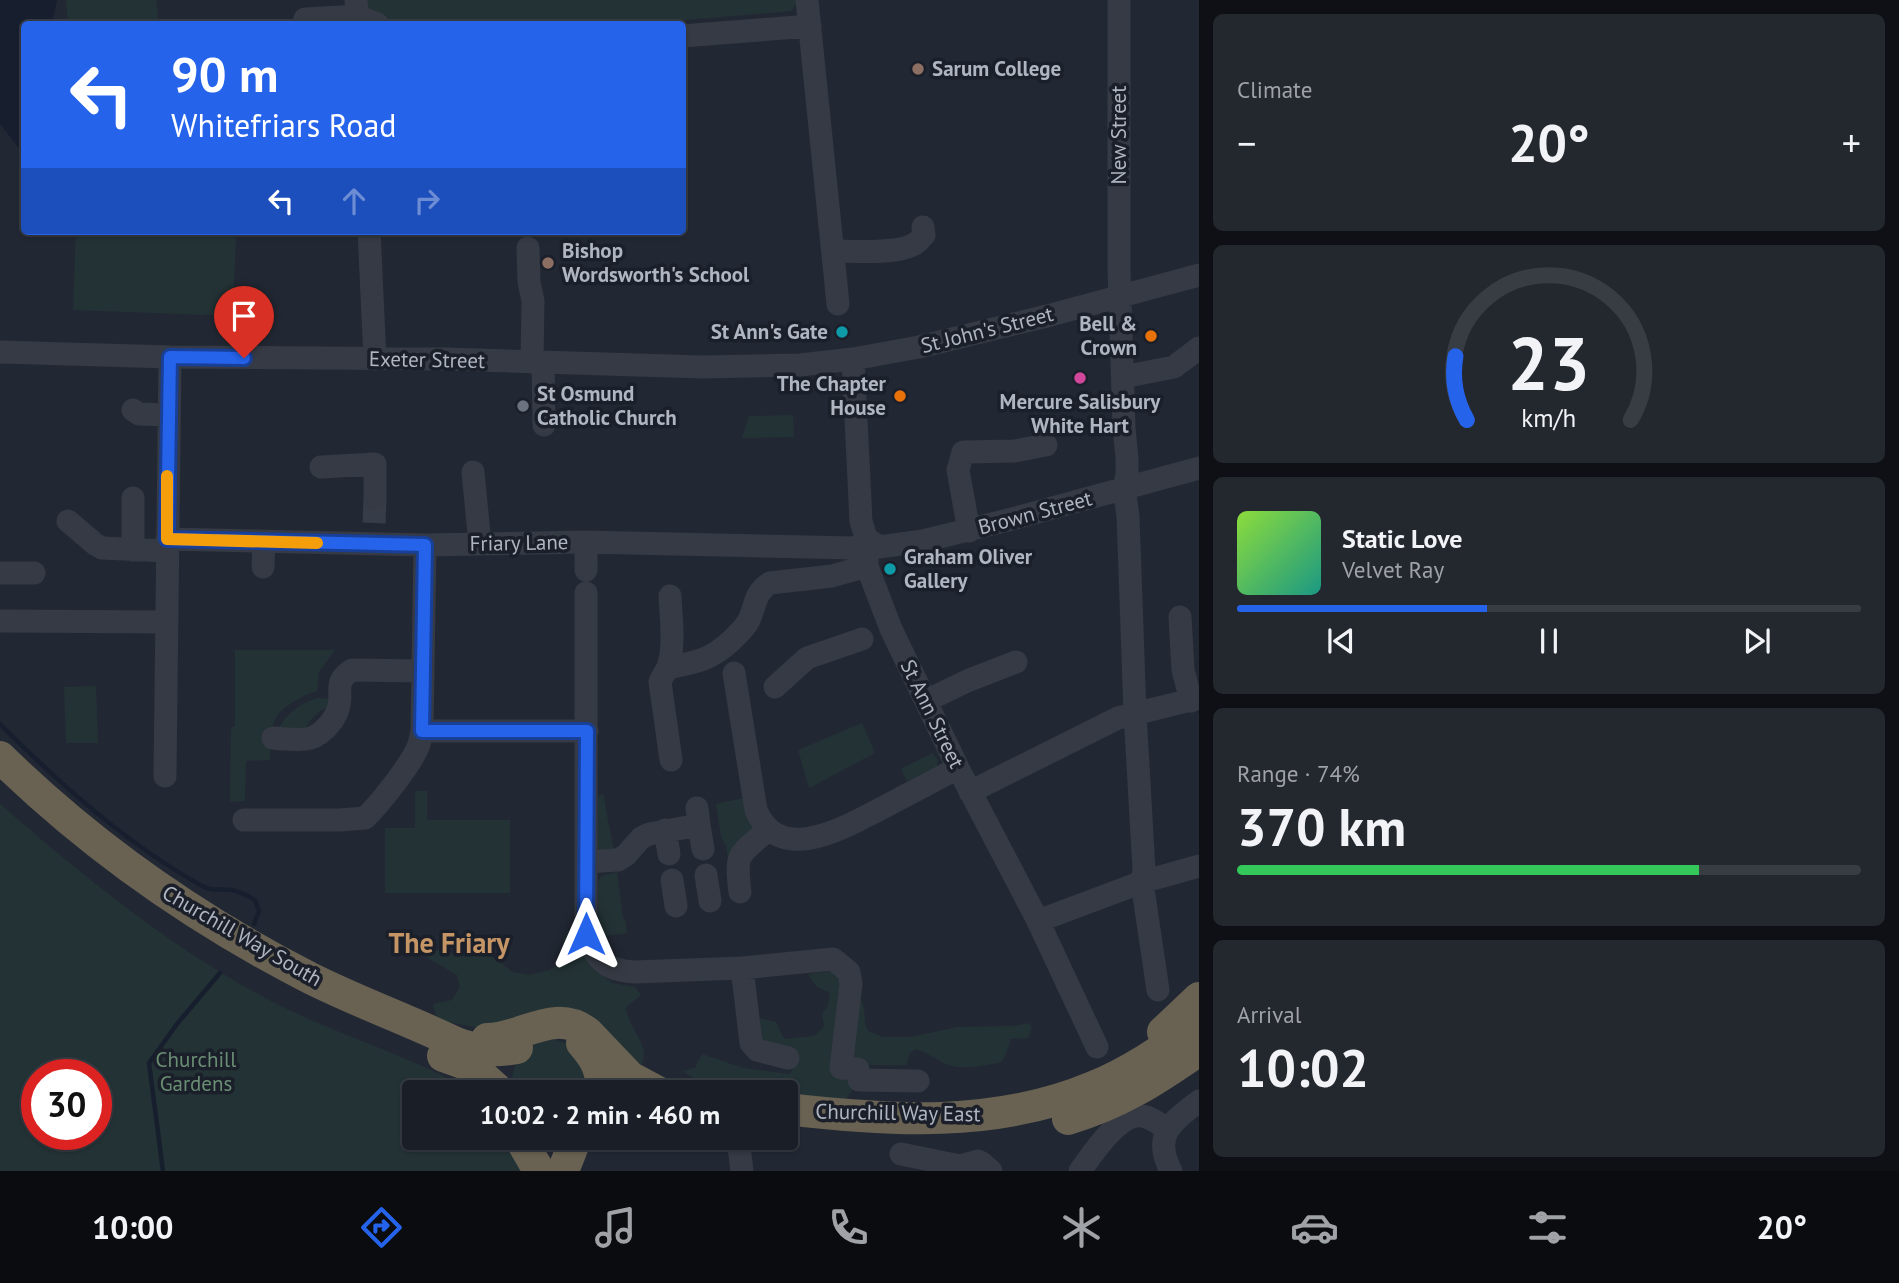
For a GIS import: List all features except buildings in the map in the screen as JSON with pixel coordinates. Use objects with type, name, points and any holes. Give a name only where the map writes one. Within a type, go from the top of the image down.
[{"type":"highway","name":"Churchill Way South","points":[[0,757],[82,830],[152,883],[236,937],[310,978],[479,1051],[517,1048],[537,1036],[546,1034],[576,1038],[583,1044],[598,1077]]},
{"type":"highway","name":"Churchill Way South","points":[[0,784],[114,879],[220,951],[308,998],[448,1058],[465,1062],[487,1080]]},
{"type":"highway","points":[[1141,1075],[1164,1030],[1199,998]]},
{"type":"highway","points":[[424,1028],[491,1040],[543,1024],[568,1023],[588,1033],[636,1080]]},
{"type":"highway","name":"Churchill Way East","points":[[798,1131],[919,1138],[965,1137],[1048,1124],[1119,1100],[1141,1075],[1199,1024]]},
{"type":"highway","points":[[506,1080],[506,1068],[517,1048]]},
{"type":"highway","name":"Churchill Way East","points":[[798,1111],[925,1118],[1001,1114],[1054,1102],[1094,1087],[1141,1075],[1199,1050]]},
{"type":"highway","points":[[448,1058],[474,1080]]},
{"type":"highway","points":[[1141,1075],[1199,1064]]},
{"type":"highway","points":[[527,1150],[539,1171]]},
{"type":"highway","points":[[539,1150],[549,1171]]},
{"type":"highway","points":[[563,1171],[571,1150]]},
{"type":"street","points":[[807,0],[838,304]]},
{"type":"street","name":"New Street","points":[[1119,0],[1125,79],[1119,269],[1127,458],[1124,488],[1128,516],[1144,870],[1142,882],[1158,990]]},
{"type":"street","points":[[305,15],[363,14]]},
{"type":"street","points":[[686,36],[810,26]]},
{"type":"street","points":[[833,251],[887,251],[907,246],[916,243],[924,234],[923,228]]},
{"type":"street","points":[[369,235],[375,359]]},
{"type":"street","points":[[528,248],[528,282],[533,301],[544,425]]},
{"type":"street","points":[[1096,302],[1119,269]]},
{"type":"street","name":"St John's Street","points":[[853,359],[994,330],[1199,275]]},
{"type":"street","name":"Exeter Street","points":[[0,352],[744,367],[800,365],[853,359]]},
{"type":"street","points":[[165,776],[170,357]]},
{"type":"street","name":"St Ann Street","points":[[853,359],[861,521],[864,535],[870,542],[867,566],[877,634],[926,701],[1038,921],[1097,1048]]},
{"type":"street","points":[[1123,377],[1186,359]]},
{"type":"street","points":[[133,410],[139,414],[168,415]]},
{"type":"street","points":[[968,531],[958,470],[963,452],[1015,452],[1046,445]]},
{"type":"street","points":[[321,467],[375,464],[375,499]]},
{"type":"street","name":"Brown Street","points":[[870,542],[879,547],[904,545],[968,531],[1199,468]]},
{"type":"street","points":[[473,472],[480,544]]},
{"type":"street","points":[[133,498],[133,550]]},
{"type":"street","name":"Friary Lane","points":[[68,522],[102,548],[133,550],[167,545],[264,542],[374,533],[425,545],[586,542],[854,548],[870,542]]},
{"type":"street","points":[[263,567],[264,542]]},
{"type":"street","points":[[586,542],[586,934],[597,956],[607,967],[635,972],[743,968],[832,959],[849,971],[851,984],[841,1068],[858,1069],[859,1080],[918,1081]]},
{"type":"street","points":[[244,820],[365,818],[410,761],[418,747],[422,731],[425,545]]},
{"type":"street","points":[[867,566],[832,576],[770,583],[762,588],[757,596],[750,619],[730,662],[760,772],[756,810],[760,821],[781,838],[798,839],[825,835],[838,831],[958,768]]},
{"type":"street","points":[[0,573],[34,573]]},
{"type":"street","points":[[670,596],[671,640],[668,668],[660,682],[671,760]]},
{"type":"street","points":[[970,792],[1118,718],[1195,699],[1183,670],[1180,617]]},
{"type":"street","points":[[0,621],[166,622]]},
{"type":"street","points":[[787,684],[807,658],[877,634]]},
{"type":"street","points":[[668,668],[712,657],[730,662]]},
{"type":"street","points":[[926,701],[1016,662]]},
{"type":"street","points":[[272,738],[309,739],[320,734],[339,708],[339,684],[344,675],[352,670],[422,671]]},
{"type":"street","points":[[422,731],[587,731]]},
{"type":"street","points":[[586,862],[618,860],[641,838],[698,816],[703,849]]},
{"type":"street","points":[[665,830],[669,855]]},
{"type":"street","points":[[740,892],[737,861],[741,853],[768,830]]},
{"type":"street","points":[[1038,921],[1142,882],[1199,866]]},
{"type":"street","points":[[706,875],[710,901]]},
{"type":"street","points":[[672,880],[676,906]]},
{"type":"street","points":[[743,968],[749,1033],[753,1048],[788,1058]]},
{"type":"street","points":[[1171,1171],[1165,1160],[1164,1136],[1167,1129],[1199,1101]]},
{"type":"street","points":[[1080,1171],[1114,1128],[1126,1119],[1143,1116],[1167,1129]]},
{"type":"street","points":[[739,1150],[742,1171]]},
{"type":"street","points":[[901,1154],[960,1166],[978,1161],[991,1171]]},
{"type":"green space","points":[[66,0],[156,0],[159,21],[68,21]]},
{"type":"green space","points":[[362,0],[798,0],[791,11],[675,21],[385,21],[371,15]]},
{"type":"green space","points":[[76,235],[236,235],[233,316],[73,310]]},
{"type":"green space","points":[[793,415],[794,437],[742,438],[749,416]]},
{"type":"green space","points":[[235,650],[335,650],[319,672],[317,691],[290,704],[275,719],[271,734],[270,760],[246,761],[245,801],[230,802],[231,727],[235,726]]},
{"type":"green space","points":[[96,686],[98,743],[66,743],[64,687]]},
{"type":"green space","points":[[318,698],[333,699],[333,706],[315,715],[304,733],[277,733],[293,711]]},
{"type":"green space","points":[[862,723],[875,753],[809,788],[798,750]]},
{"type":"green space","points":[[933,753],[938,761],[937,767],[907,781],[901,769]]},
{"type":"green space","points":[[415,791],[427,791],[427,820],[510,820],[510,893],[385,893],[385,828],[415,828]]},
{"type":"green space","points":[[603,793],[614,852],[599,851],[597,846],[598,797]]},
{"type":"green space","points":[[748,797],[761,831],[728,859],[721,837],[716,804]]},
{"type":"green space","name":"Churchill Gardens","points":[[0,804],[132,912],[238,983],[300,1015],[452,1080],[402,1080],[402,1150],[513,1150],[528,1171],[0,1171]]},
{"type":"green space","points":[[617,872],[627,933],[598,937],[598,880],[602,876]]},
{"type":"green space","points":[[568,930],[577,932],[592,965],[612,983],[635,987],[641,995],[625,1008],[643,1049],[641,1067],[599,1028],[485,1029],[437,1020],[433,1004],[452,1000],[460,987],[457,975],[426,957],[424,952],[429,949],[466,956],[488,954],[513,972],[530,975],[550,970],[560,962],[563,939]]},
{"type":"green space","points":[[835,971],[860,997],[868,1031],[883,1037],[911,1037],[957,1027],[1015,1026],[1028,1023],[1032,1027],[1028,1038],[1010,1039],[1002,1062],[974,1067],[952,1066],[916,1049],[910,1053],[906,1065],[856,1065],[853,1090],[845,1100],[798,1096],[798,1080],[700,1080],[683,1071],[695,1068],[702,1054],[743,1068],[790,1074],[797,1059],[763,1048],[752,1016],[776,1022],[784,1039],[814,1036],[824,1027],[822,1014],[828,1006],[830,993],[817,987],[808,974]]},
{"type":"green space","points":[[554,1040],[574,1045],[588,1080],[512,1080],[521,1056],[544,1041]]},
{"type":"water","points":[[0,0],[57,0],[53,21],[21,21],[21,151],[0,124]]},
{"type":"waterway","points":[[0,724],[96,813],[149,852],[204,887],[234,891],[255,900],[259,911],[254,924]]},
{"type":"waterway","points":[[163,1171],[149,1063],[177,1024],[220,973]]},
{"type":"tunnel","points":[[374,523],[375,499]]},
{"type":"slow traffic","points":[[167,476],[167,539],[317,543]]},
{"type":"place","name":"Sarum College","points":[[918,69]]},
{"type":"place","name":"Bishop Wordsworth's School","points":[[548,263]]},
{"type":"place","name":"St Ann's Gate","points":[[842,332]]},
{"type":"place","name":"Bell & Crown","points":[[1151,336]]},
{"type":"place","name":"Mercure Salisbury White Hart","points":[[1080,378]]},
{"type":"place","name":"The Chapter House","points":[[900,396]]},
{"type":"place","name":"St Osmund Catholic Church","points":[[523,406]]},
{"type":"place","name":"Graham Oliver Gallery","points":[[890,569]]},
{"type":"district","name":"The Friary","points":[[449,943]]},
{"type":"route","points":[[244,358],[170,357],[167,539],[425,545],[422,731],[587,731],[586,934]]}]
